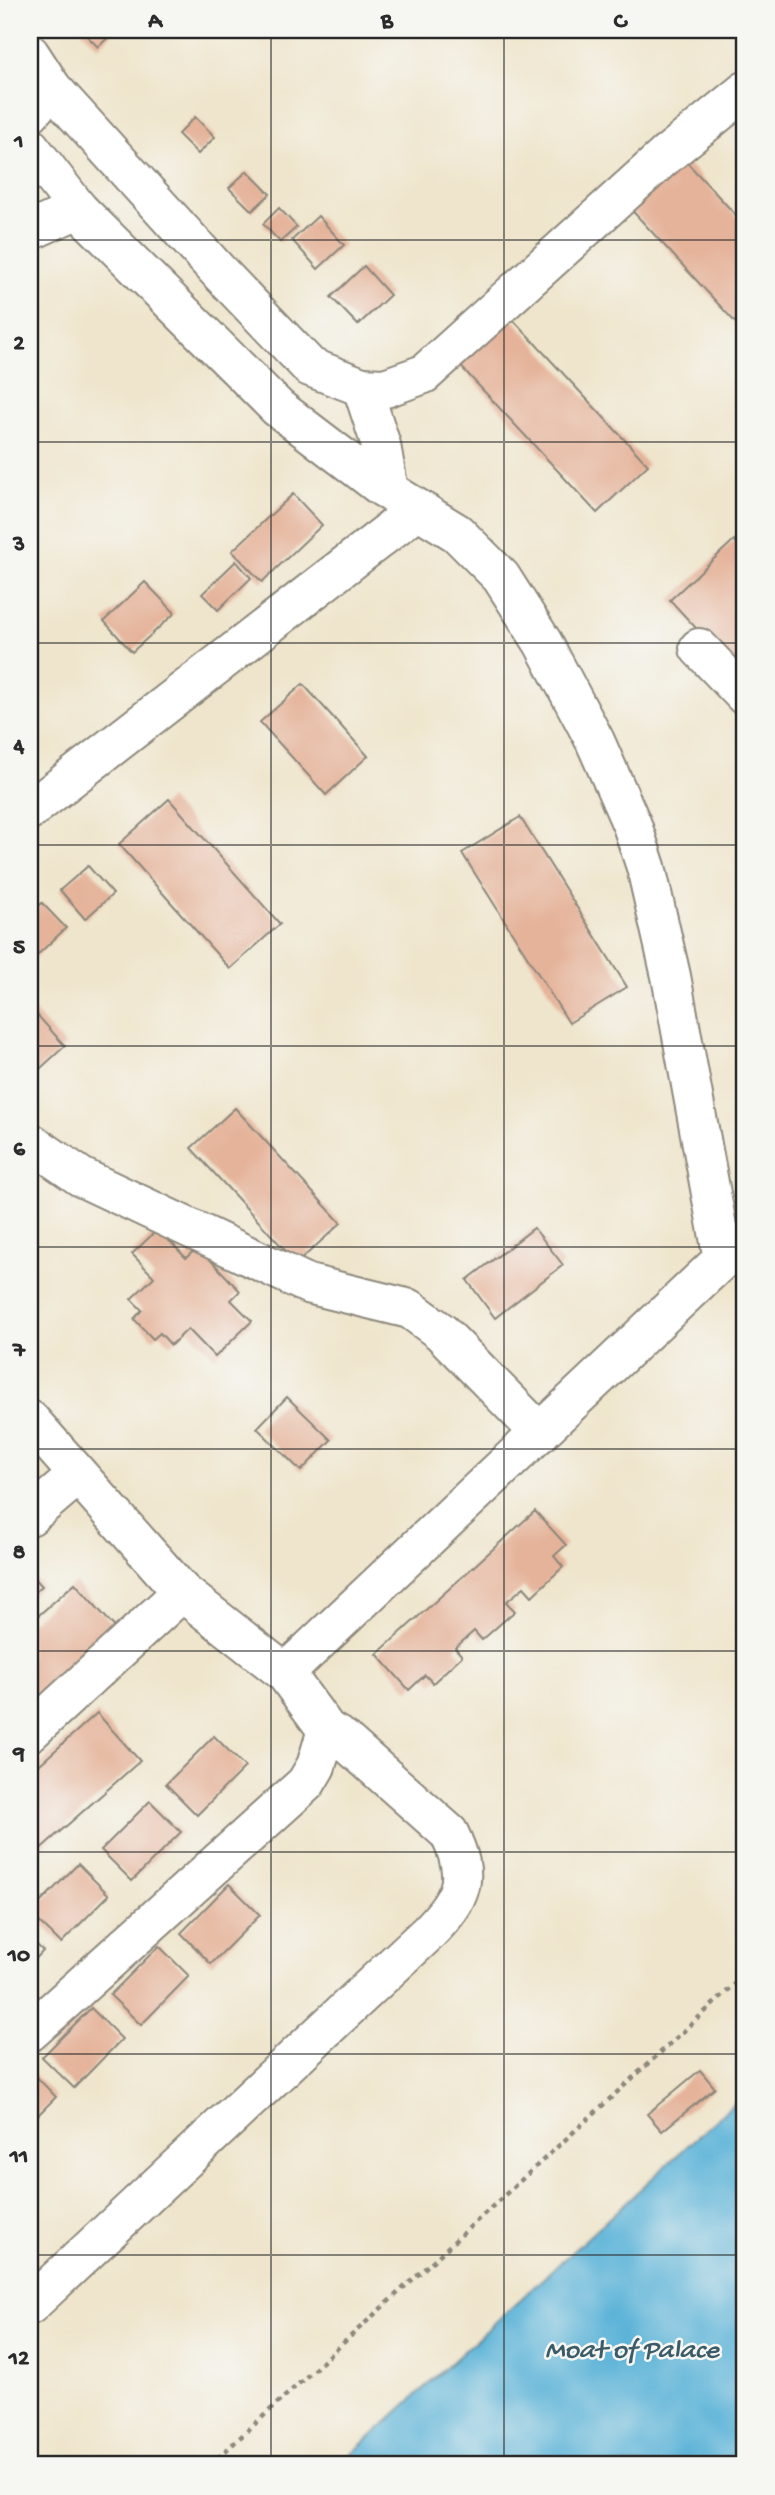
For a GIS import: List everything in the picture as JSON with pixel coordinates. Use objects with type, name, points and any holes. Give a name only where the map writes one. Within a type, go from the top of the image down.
[{"type":"street","points":[[30,54],[41,100],[227,281],[310,367],[362,387],[385,387],[424,374],[665,156],[745,91]]},
{"type":"street","points":[[30,147],[78,209],[278,408],[404,500],[457,533],[501,577],[543,643],[595,741],[632,825],[646,867],[734,1248],[285,1673]]},
{"type":"street","points":[[30,231],[78,209]]},
{"type":"street","points":[[362,387],[381,445],[404,500]]},
{"type":"street","points":[[30,810],[404,500]]},
{"type":"street","points":[[699,648],[745,696]]},
{"type":"street","points":[[30,1142],[81,1177],[308,1284],[410,1309],[441,1332],[540,1433]]},
{"type":"street","points":[[30,1420],[182,1592],[285,1673],[327,1730],[343,1739],[449,1833],[459,1854],[463,1874],[459,1896],[429,1931],[30,2305]]},
{"type":"street","points":[[30,1516],[78,1475]]},
{"type":"street","points":[[30,1732],[182,1592]]},
{"type":"street","points":[[30,2032],[306,1783],[316,1766],[327,1730]]},
{"type":"path","points":[[211,2465],[745,1975]]},
{"type":"water","name":"Moat of Palace","points":[[745,2093],[745,2465],[340,2465]]},
{"type":"building","points":[[81,30],[116,30],[98,47]]},
{"type":"building","points":[[195,117],[215,137],[198,154],[178,134]]},
{"type":"building","points":[[681,156],[745,225],[745,333],[627,205]]},
{"type":"building","points":[[247,171],[270,194],[252,211],[229,188]]},
{"type":"building","points":[[279,208],[297,227],[280,242],[263,224]]},
{"type":"building","points":[[318,216],[344,245],[318,269],[292,240]]},
{"type":"building","points":[[364,266],[390,295],[358,325],[331,297]]},
{"type":"building","points":[[505,311],[648,465],[597,513],[454,359]]},
{"type":"building","points":[[293,494],[322,525],[262,582],[232,551]]},
{"type":"building","points":[[734,540],[745,553],[745,681],[670,600]]},
{"type":"building","points":[[236,561],[251,578],[218,610],[202,594]]},
{"type":"building","points":[[145,582],[175,613],[132,652],[104,621]]},
{"type":"building","points":[[303,684],[368,756],[326,795],[260,722]]},
{"type":"building","points":[[169,799],[280,924],[230,969],[119,844]]},
{"type":"building","points":[[520,817],[627,987],[569,1023],[462,853]]},
{"type":"building","points":[[88,866],[113,894],[85,919],[60,890]]},
{"type":"building","points":[[42,903],[66,928],[30,962],[30,914]]},
{"type":"building","points":[[30,1007],[65,1046],[30,1078]]},
{"type":"building","points":[[235,1108],[341,1223],[297,1263],[191,1148]]},
{"type":"building","points":[[534,1228],[563,1265],[495,1318],[467,1280]]},
{"type":"building","points":[[158,1229],[186,1258],[198,1247],[240,1291],[231,1300],[252,1321],[215,1357],[188,1329],[171,1345],[160,1333],[153,1339],[134,1319],[142,1310],[131,1299],[154,1277],[132,1254]]},
{"type":"building","points":[[287,1397],[331,1440],[301,1471],[257,1428]]},
{"type":"building","points":[[535,1511],[566,1545],[554,1556],[563,1567],[532,1596],[524,1587],[506,1602],[515,1611],[482,1640],[474,1631],[455,1648],[462,1656],[433,1683],[425,1675],[409,1690],[377,1654]]},
{"type":"building","points":[[30,1573],[42,1586],[30,1597]]},
{"type":"building","points":[[75,1583],[119,1632],[30,1712],[30,1623]]},
{"type":"building","points":[[97,1713],[140,1761],[30,1858],[30,1773]]},
{"type":"building","points":[[214,1736],[245,1767],[197,1815],[166,1784]]},
{"type":"building","points":[[150,1801],[181,1832],[132,1881],[101,1850]]},
{"type":"building","points":[[78,1864],[109,1895],[61,1943],[30,1913]]},
{"type":"building","points":[[229,1884],[260,1915],[211,1964],[181,1933]]},
{"type":"building","points":[[30,1938],[43,1951],[30,1965]]},
{"type":"building","points":[[159,1946],[189,1976],[141,2025],[110,1995]]},
{"type":"building","points":[[91,2008],[122,2039],[74,2088],[42,2057]]},
{"type":"building","points":[[30,2070],[56,2097],[30,2123]]},
{"type":"building","points":[[700,2070],[715,2088],[662,2131],[647,2114]]}]
